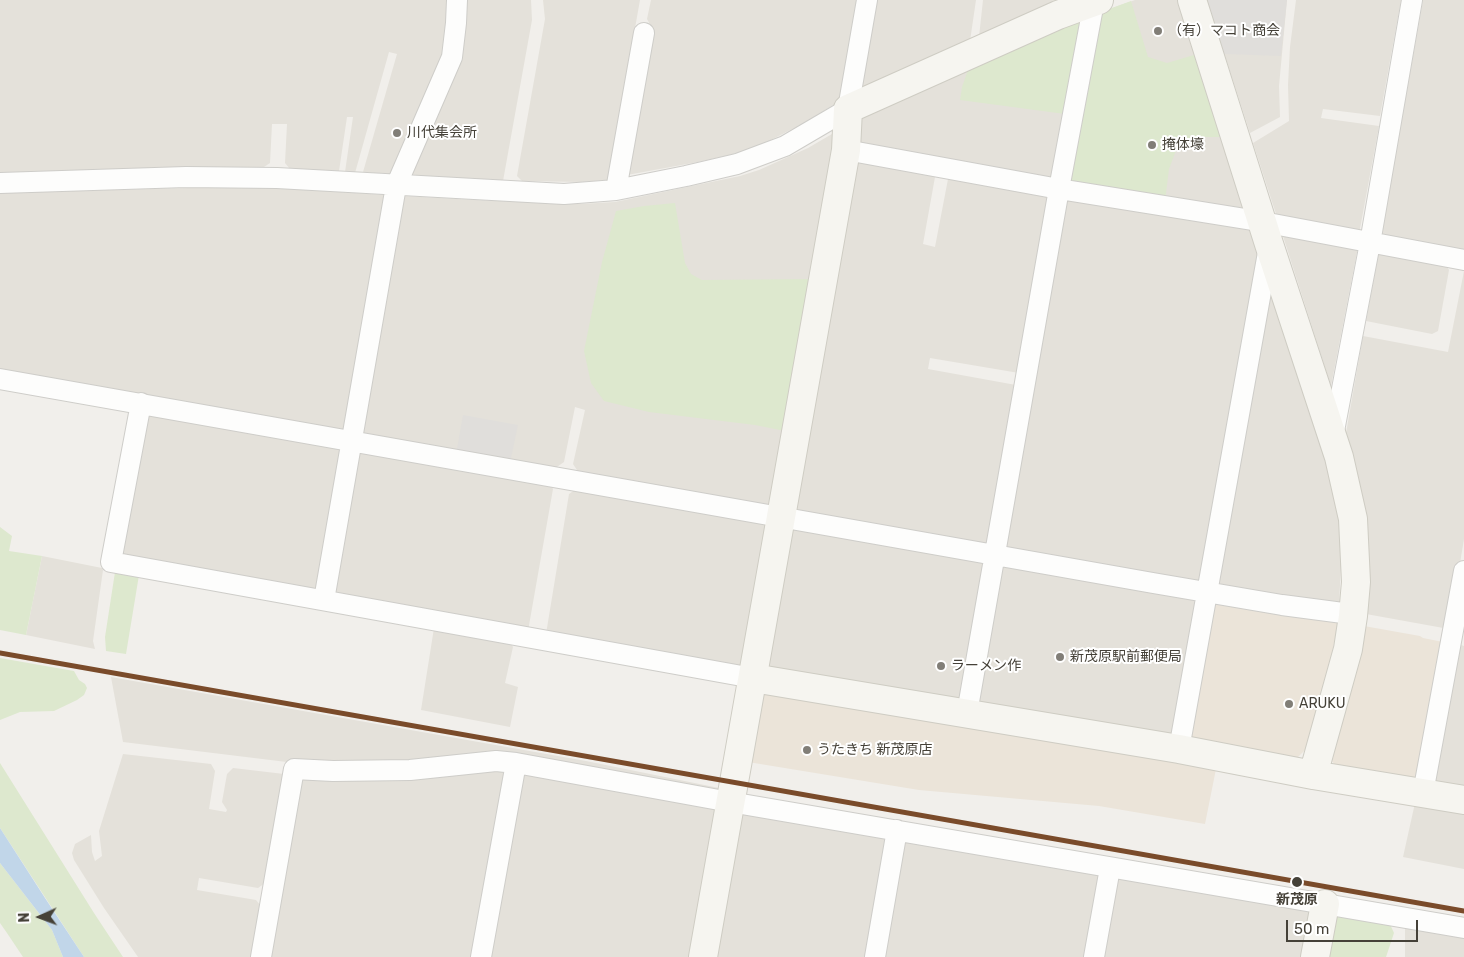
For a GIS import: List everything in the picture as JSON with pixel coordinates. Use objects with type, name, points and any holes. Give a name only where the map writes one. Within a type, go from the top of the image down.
[{"type":"street","points":[[324,600],[396,186],[452,57],[457,0]]},
{"type":"street","points":[[703,957],[846,150],[848,109],[867,0]]},
{"type":"street","points":[[1192,0],[1332,436],[1347,488],[1353,519],[1356,582],[1353,616],[1348,648],[1313,775]]},
{"type":"street","points":[[1332,436],[1370,243],[1412,0]]},
{"type":"street","points":[[0,183],[186,177],[277,178],[564,194],[616,190],[737,164],[785,146],[848,109],[1058,15],[1097,1]]},
{"type":"street","points":[[966,713],[1058,188],[1097,1]]},
{"type":"street","points":[[616,190],[644,33]]},
{"type":"street","points":[[846,150],[1058,188],[1266,233],[1370,243],[1464,260]]},
{"type":"street","points":[[1179,750],[1266,233]]},
{"type":"street","points":[[0,379],[781,518],[1353,616]]},
{"type":"street","points":[[141,403],[110,562],[753,678],[966,713],[1464,800]]},
{"type":"street","points":[[1423,793],[1464,571]]},
{"type":"street","points":[[261,957],[294,769],[410,770],[496,760],[1464,928]]},
{"type":"street","points":[[481,957],[516,762]]},
{"type":"street","points":[[874,957],[897,830]]},
{"type":"street","points":[[1094,957],[1110,868]]},
{"type":"street","points":[[1315,957],[1325,904]]},
{"type":"shaded area","points":[[0,0],[451,0],[447,52],[395,175],[363,172],[397,54],[389,52],[355,173],[345,172],[353,117],[347,117],[339,171],[290,169],[285,163],[287,124],[272,124],[270,163],[264,167],[176,167],[0,173]]},
{"type":"shaded area","points":[[462,0],[531,0],[532,20],[503,181],[407,176]]},
{"type":"shaded area","points":[[543,0],[640,0],[608,180],[581,182],[522,181],[517,176],[545,19]]},
{"type":"shaded area","points":[[651,0],[858,0],[841,100],[806,122],[763,144],[734,154],[627,175],[654,32],[647,19]]},
{"type":"shaded area","points":[[875,0],[976,0],[970,41],[860,91]]},
{"type":"shaded area","points":[[983,0],[1059,0],[979,37]]},
{"type":"shaded area","points":[[1135,0],[1177,0],[1244,211],[1166,196],[1101,12]]},
{"type":"shaded area","points":[[1207,0],[1287,0],[1279,86],[1280,117],[1250,133]]},
{"type":"shaded area","points":[[1207,0],[1287,0],[1281,56],[1224,54]]},
{"type":"shaded area","points":[[1296,0],[1401,0],[1380,116],[1323,109],[1321,118],[1379,126],[1359,234],[1278,220],[1253,143],[1289,121],[1290,47]]},
{"type":"shaded area","points":[[1423,0],[1464,0],[1464,252],[1381,237]]},
{"type":"shaded area","points":[[1082,20],[1053,181],[857,146],[862,117]]},
{"type":"shaded area","points":[[832,134],[837,138],[771,502],[767,506],[581,476],[573,464],[585,410],[575,407],[564,462],[551,471],[366,438],[360,430],[404,196],[580,204],[615,202],[740,176],[759,170],[808,148]]},
{"type":"shaded area","points":[[855,157],[932,171],[935,177],[923,244],[935,247],[948,179],[1051,192],[1019,373],[930,358],[928,369],[1016,385],[987,548],[792,514]]},
{"type":"shaded area","points":[[225,187],[282,188],[385,195],[347,427],[338,433],[0,373],[0,193]]},
{"type":"shaded area","points":[[1068,195],[1251,227],[1259,256],[1200,584],[1004,550]]},
{"type":"shaded area","points":[[1282,233],[1358,247],[1331,386]]},
{"type":"shaded area","points":[[1379,251],[1445,263],[1449,270],[1438,331],[1432,334],[1366,321]]},
{"type":"shaded area","points":[[1464,271],[1464,539],[1449,629],[1366,614],[1369,572],[1367,528],[1359,481],[1346,433],[1363,336],[1448,352]]},
{"type":"shaded area","points":[[1270,289],[1325,455],[1337,504],[1341,565],[1339,605],[1217,587]]},
{"type":"shaded area","points":[[144,410],[336,444],[342,452],[318,591],[122,556]]},
{"type":"shaded area","points":[[463,415],[518,425],[510,463],[456,454]]},
{"type":"shaded area","points":[[364,449],[548,481],[553,489],[528,631],[332,593],[356,455]]},
{"type":"shaded area","points":[[579,487],[763,522],[767,527],[742,669],[546,634],[569,494]]},
{"type":"shaded area","points":[[790,525],[985,559],[960,702],[767,669]]},
{"type":"shaded area","points":[[42,556],[102,568],[93,641],[95,649],[26,635]]},
{"type":"shaded area","points":[[1002,562],[1198,596],[1174,738],[980,706],[977,701]]},
{"type":"shaded area","points":[[1214,598],[1339,618],[1332,653],[1306,749],[1296,759],[1190,740]]},
{"type":"shaded area","points":[[1364,626],[1443,642],[1421,782],[1337,768],[1332,761],[1359,662]]},
{"type":"shaded area","points":[[434,628],[510,642],[513,647],[505,683],[518,687],[510,727],[421,710]]},
{"type":"shaded area","points":[[1461,645],[1464,646],[1464,789],[1431,783],[1456,648]]},
{"type":"shaded area","points":[[111,677],[586,761],[724,789],[724,791],[563,766],[295,763],[123,742]]},
{"type":"shaded area","points":[[765,691],[1216,769],[1205,824],[1099,806],[919,790],[748,762],[759,697]]},
{"type":"shaded area","points":[[123,754],[211,764],[215,771],[209,809],[226,812],[227,810],[222,802],[227,774],[233,768],[284,774],[265,883],[258,888],[199,878],[197,890],[256,900],[261,906],[252,957],[138,957],[104,908],[74,860],[72,853],[75,844],[91,835],[92,852],[95,861],[102,856],[99,831]]},
{"type":"shaded area","points":[[503,768],[505,775],[472,957],[271,957],[302,775]]},
{"type":"shaded area","points":[[525,772],[715,805],[718,810],[692,957],[489,957],[521,776]]},
{"type":"shaded area","points":[[1415,803],[1464,811],[1464,869],[1403,857]]},
{"type":"shaded area","points":[[739,813],[887,836],[867,957],[713,957]]},
{"type":"shaded area","points":[[904,840],[1102,873],[1087,957],[883,957]]},
{"type":"shaded area","points":[[1118,875],[1313,909],[1305,957],[1103,957]]},
{"type":"shaded area","points":[[1405,925],[1464,935],[1464,957],[1405,957]]},
{"type":"green space","points":[[1131,1],[1148,57],[1167,63],[1194,55],[1221,137],[1192,137],[1182,142],[1175,153],[1169,169],[1165,201],[1069,183],[1101,12]]},
{"type":"green space","points":[[1082,20],[1065,114],[960,100],[968,70]]},
{"type":"green space","points":[[675,203],[685,263],[691,274],[702,280],[812,279],[785,431],[755,425],[649,412],[604,401],[591,383],[584,351],[602,262],[616,211]]},
{"type":"green space","points":[[0,527],[12,536],[9,551],[42,556],[26,635],[0,630]]},
{"type":"green space","points":[[115,572],[139,575],[126,654],[106,651],[105,637]]},
{"type":"green space","points":[[0,658],[74,671],[87,688],[84,695],[77,700],[54,711],[20,712],[0,720]]},
{"type":"green space","points":[[0,763],[123,957],[84,957],[0,828]]},
{"type":"green space","points":[[0,863],[52,930],[63,957],[23,957],[0,923]]},
{"type":"green space","points":[[1333,912],[1389,922],[1394,933],[1386,957],[1329,957],[1327,955]]},
{"type":"water","points":[[0,828],[84,957],[63,957],[52,930],[0,863]]},
{"type":"transit line","points":[[0,653],[1464,911]]},
{"type":"place","name":"（有）マコト商会","points":[[1158,31]]},
{"type":"place","name":"川代集会所","points":[[397,133]]},
{"type":"place","name":"掩体壕","points":[[1152,145]]},
{"type":"place","name":"新茂原駅前郵便局","points":[[1060,657]]},
{"type":"place","name":"ラーメン作","points":[[941,666]]},
{"type":"place","name":"ARUKU","points":[[1289,704]]},
{"type":"place","name":"うたきち 新茂原店","points":[[807,750]]},
{"type":"place","name":"新茂原","points":[[1297,882]]}]
